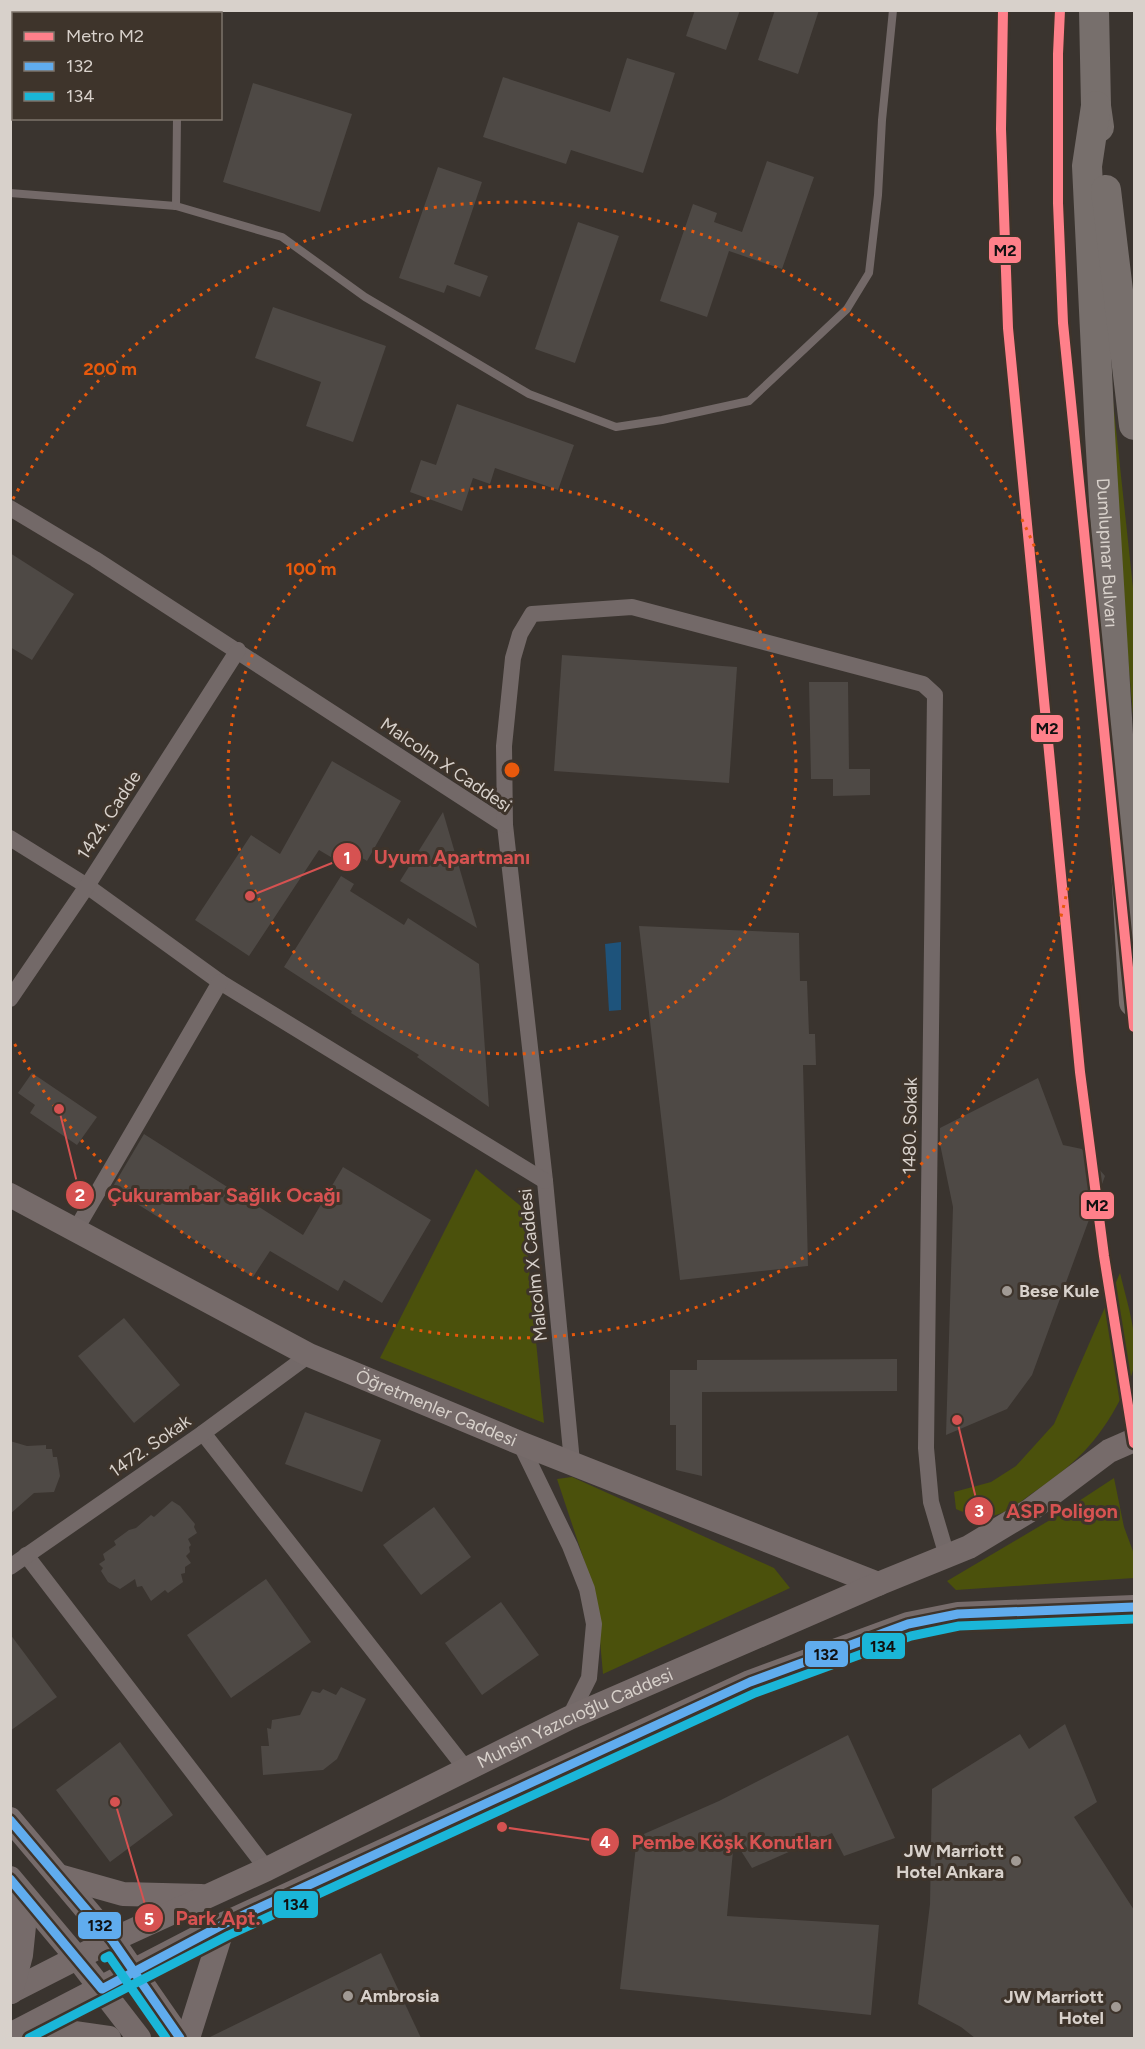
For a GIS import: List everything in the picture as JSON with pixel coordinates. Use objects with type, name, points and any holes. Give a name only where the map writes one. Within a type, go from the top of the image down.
[{"type":"highway","name":"Dumlupınar Bulvarı","points":[[1094,10],[1096,106],[1134,425]]},
{"type":"highway","name":"Dumlupınar Bulvarı","points":[[1096,106],[1087,177],[1134,1002]]},
{"type":"main road","name":"Öğretmenler Caddesi","points":[[10,1195],[309,1355],[520,1443],[878,1584]]},
{"type":"main road","name":"Muhsin Yazıcıoğlu Caddesi","points":[[11,1992],[112,1940],[267,1869],[569,1718],[969,1547],[1029,1511],[1104,1454],[1134,1440]]},
{"type":"main road","points":[[17,2032],[224,1924],[750,1682],[908,1624],[958,1614],[1134,1606]]},
{"type":"main road","points":[[10,1819],[112,1940],[180,2038]]},
{"type":"main road","points":[[59,1876],[123,1894],[206,1896]]},
{"type":"main road","points":[[11,1878],[139,2038]]},
{"type":"main road","points":[[11,1878],[24,1926],[21,1955],[11,1992]]},
{"type":"main road","points":[[188,2038],[224,1924]]},
{"type":"main road","points":[[17,2032],[67,2032],[109,2038]]},
{"type":"street","name":"Malcolm X Caddesi","points":[[10,508],[238,650],[505,825],[572,1462]]},
{"type":"street","name":"1480. Sokak","points":[[505,825],[504,746],[513,658],[520,634],[532,614],[632,608],[923,684],[934,695],[926,1448],[932,1502],[947,1556]]},
{"type":"street","name":"1424. Cadde","points":[[10,999],[87,886],[238,650]]},
{"type":"street","points":[[10,838],[87,886],[220,982],[544,1181]]},
{"type":"street","points":[[75,1231],[220,982]]},
{"type":"street","name":"1472. Sokak","points":[[10,1567],[204,1433],[309,1355]]},
{"type":"street","points":[[204,1433],[466,1769]]},
{"type":"street","points":[[520,1443],[570,1546],[587,1589],[594,1624],[589,1678],[569,1718]]},
{"type":"street","points":[[26,1556],[267,1869]]},
{"type":"lane","points":[[10,193],[176,206],[282,237],[365,297],[529,394],[616,427],[662,420],[749,401],[847,309],[869,273],[878,195],[882,120],[893,10]]},
{"type":"lane","points":[[176,206],[177,120]]},
{"type":"green space","points":[[1113,401],[1134,597],[1134,726],[1106,406]]},
{"type":"green space","points":[[476,1169],[523,1208],[544,1423],[380,1358]]},
{"type":"green space","points":[[1120,1273],[1133,1329],[1134,1364],[1127,1386],[1103,1428],[1072,1463],[1010,1509],[996,1515],[981,1516],[956,1509],[954,1492],[991,1482],[1016,1466],[1054,1424]]},
{"type":"green space","points":[[572,1477],[774,1568],[790,1588],[603,1674],[596,1596],[557,1479]]},
{"type":"green space","points":[[1114,1478],[1124,1527],[1134,1554],[1134,1578],[956,1590],[947,1581],[1050,1520]]},
{"type":"water","points":[[621,942],[621,1010],[609,1011],[605,944]]},
{"type":"building","points":[[695,10],[740,10],[726,50],[686,36]]},
{"type":"building","points":[[775,10],[819,10],[798,74],[758,60]]},
{"type":"building","points":[[627,58],[675,73],[643,173],[571,150],[566,164],[483,137],[503,77],[610,112]]},
{"type":"building","points":[[253,83],[352,114],[320,212],[223,182]]},
{"type":"building","points":[[767,161],[814,177],[782,269],[729,251],[707,317],[660,301],[693,204],[717,213],[714,222],[742,232]]},
{"type":"building","points":[[438,167],[482,182],[454,264],[488,276],[480,297],[447,285],[444,293],[399,278]]},
{"type":"building","points":[[578,222],[619,236],[575,363],[535,349]]},
{"type":"building","points":[[273,307],[386,346],[353,442],[306,426],[321,382],[255,358]]},
{"type":"building","points":[[457,404],[574,445],[558,490],[495,468],[490,484],[473,478],[462,511],[410,492],[421,460],[436,465]]},
{"type":"building","points":[[10,553],[74,594],[32,660],[10,647]]},
{"type":"building","points":[[562,655],[737,667],[729,783],[554,771]]},
{"type":"building","points":[[809,682],[848,682],[849,769],[870,769],[870,795],[833,796],[833,779],[811,779]]},
{"type":"building","points":[[332,761],[401,801],[367,861],[359,856],[351,869],[319,850],[249,956],[195,920],[251,835],[280,854]]},
{"type":"building","points":[[443,812],[477,928],[400,881]]},
{"type":"building","points":[[341,876],[354,884],[350,891],[404,925],[408,918],[479,964],[489,1107],[417,1057],[419,1055],[351,1013],[352,1011],[284,967]]},
{"type":"building","points":[[639,926],[799,933],[800,981],[807,981],[809,1034],[815,1034],[816,1065],[803,1065],[808,1266],[680,1280]]},
{"type":"building","points":[[32,1073],[97,1117],[77,1145],[30,1113],[35,1105],[18,1093]]},
{"type":"building","name":"Bese Kule","points":[[1038,1078],[1063,1145],[1082,1149],[1105,1176],[1032,1375],[1007,1409],[946,1435],[953,1207],[940,1144],[940,1128]]},
{"type":"building","points":[[144,1134],[303,1235],[343,1167],[431,1220],[382,1303],[344,1280],[338,1291],[270,1251],[253,1277],[112,1188]]},
{"type":"building","points":[[124,1318],[180,1385],[134,1423],[78,1356]]},
{"type":"building","points":[[897,1359],[897,1391],[702,1392],[702,1476],[676,1470],[676,1425],[670,1425],[670,1370],[697,1370],[697,1360]]},
{"type":"building","points":[[305,1412],[381,1440],[362,1492],[285,1464]]},
{"type":"building","points":[[10,1441],[27,1446],[46,1445],[46,1449],[52,1449],[53,1457],[57,1457],[60,1476],[54,1492],[34,1493],[10,1514]]},
{"type":"building","points":[[172,1501],[180,1506],[195,1524],[197,1533],[188,1539],[191,1545],[190,1552],[186,1556],[191,1563],[185,1567],[185,1573],[181,1574],[183,1582],[168,1593],[165,1590],[151,1601],[142,1586],[137,1587],[135,1579],[120,1589],[108,1582],[99,1564],[105,1560],[103,1554],[116,1545],[114,1541],[129,1530],[136,1528],[151,1515],[154,1517]]},
{"type":"building","points":[[434,1507],[471,1557],[421,1595],[383,1545]]},
{"type":"building","points":[[266,1579],[311,1642],[231,1698],[187,1635]]},
{"type":"building","points":[[501,1602],[539,1655],[482,1695],[445,1643]]},
{"type":"building","points":[[10,1634],[57,1697],[10,1731]]},
{"type":"building","points":[[341,1687],[366,1699],[337,1759],[323,1770],[263,1775],[261,1746],[269,1746],[267,1728],[271,1729],[272,1720],[300,1715],[312,1691],[320,1693],[323,1689],[336,1695]]},
{"type":"building","name":"JW Marriott Hotel Ankara","points":[[1065,1724],[1097,1802],[1074,1817],[1134,1910],[1134,2038],[975,2038],[961,2027],[918,2004],[930,1904],[932,1789],[1020,1734],[1029,1749]]},
{"type":"building","points":[[848,1735],[895,1838],[844,1856],[832,1833],[752,1868],[734,1840],[727,1916],[879,1925],[871,2015],[620,1989],[637,1837],[719,1801]]},
{"type":"building","points":[[120,1742],[173,1815],[110,1862],[56,1790]]},
{"type":"building","name":"Ambrosia","points":[[381,1953],[421,2038],[208,2038]]},
{"type":"metro line","name":"M2","points":[[1003,10],[1001,129],[1008,328],[1080,1072],[1104,1256],[1134,1443]]},
{"type":"metro line","name":"M2","points":[[1060,10],[1058,203],[1063,323],[1134,1027]]},
{"type":"transit line","name":"132","points":[[10,1879],[102,1989],[224,1924],[750,1682],[908,1624],[958,1614],[1134,1607]]},
{"type":"transit line","name":"134","points":[[29,2038],[229,1935],[755,1693],[911,1636],[959,1626],[1134,1619]]},
{"type":"transit line","name":"132","points":[[10,1820],[112,1940],[180,2038]]},
{"type":"transit line","name":"134","points":[[105,1958],[109,1956],[166,2038]]},
{"type":"place","name":"Uyum Apartmanı","points":[[250,896]]},
{"type":"place","name":"Çukurambar Sağlık Ocağı","points":[[59,1109]]},
{"type":"place","name":"Bese Kule","points":[[1007,1291]]},
{"type":"place","name":"ASP Poligon","points":[[957,1420]]},
{"type":"place","name":"Park Apt.","points":[[115,1802]]},
{"type":"place","name":"Pembe Köşk Konutları","points":[[502,1827]]},
{"type":"place","name":"JW Marriott Hotel Ankara","points":[[1016,1861]]},
{"type":"place","name":"Ambrosia","points":[[348,1996]]},
{"type":"place","name":"JW Marriott Hotel","points":[[1116,2007]]}]
